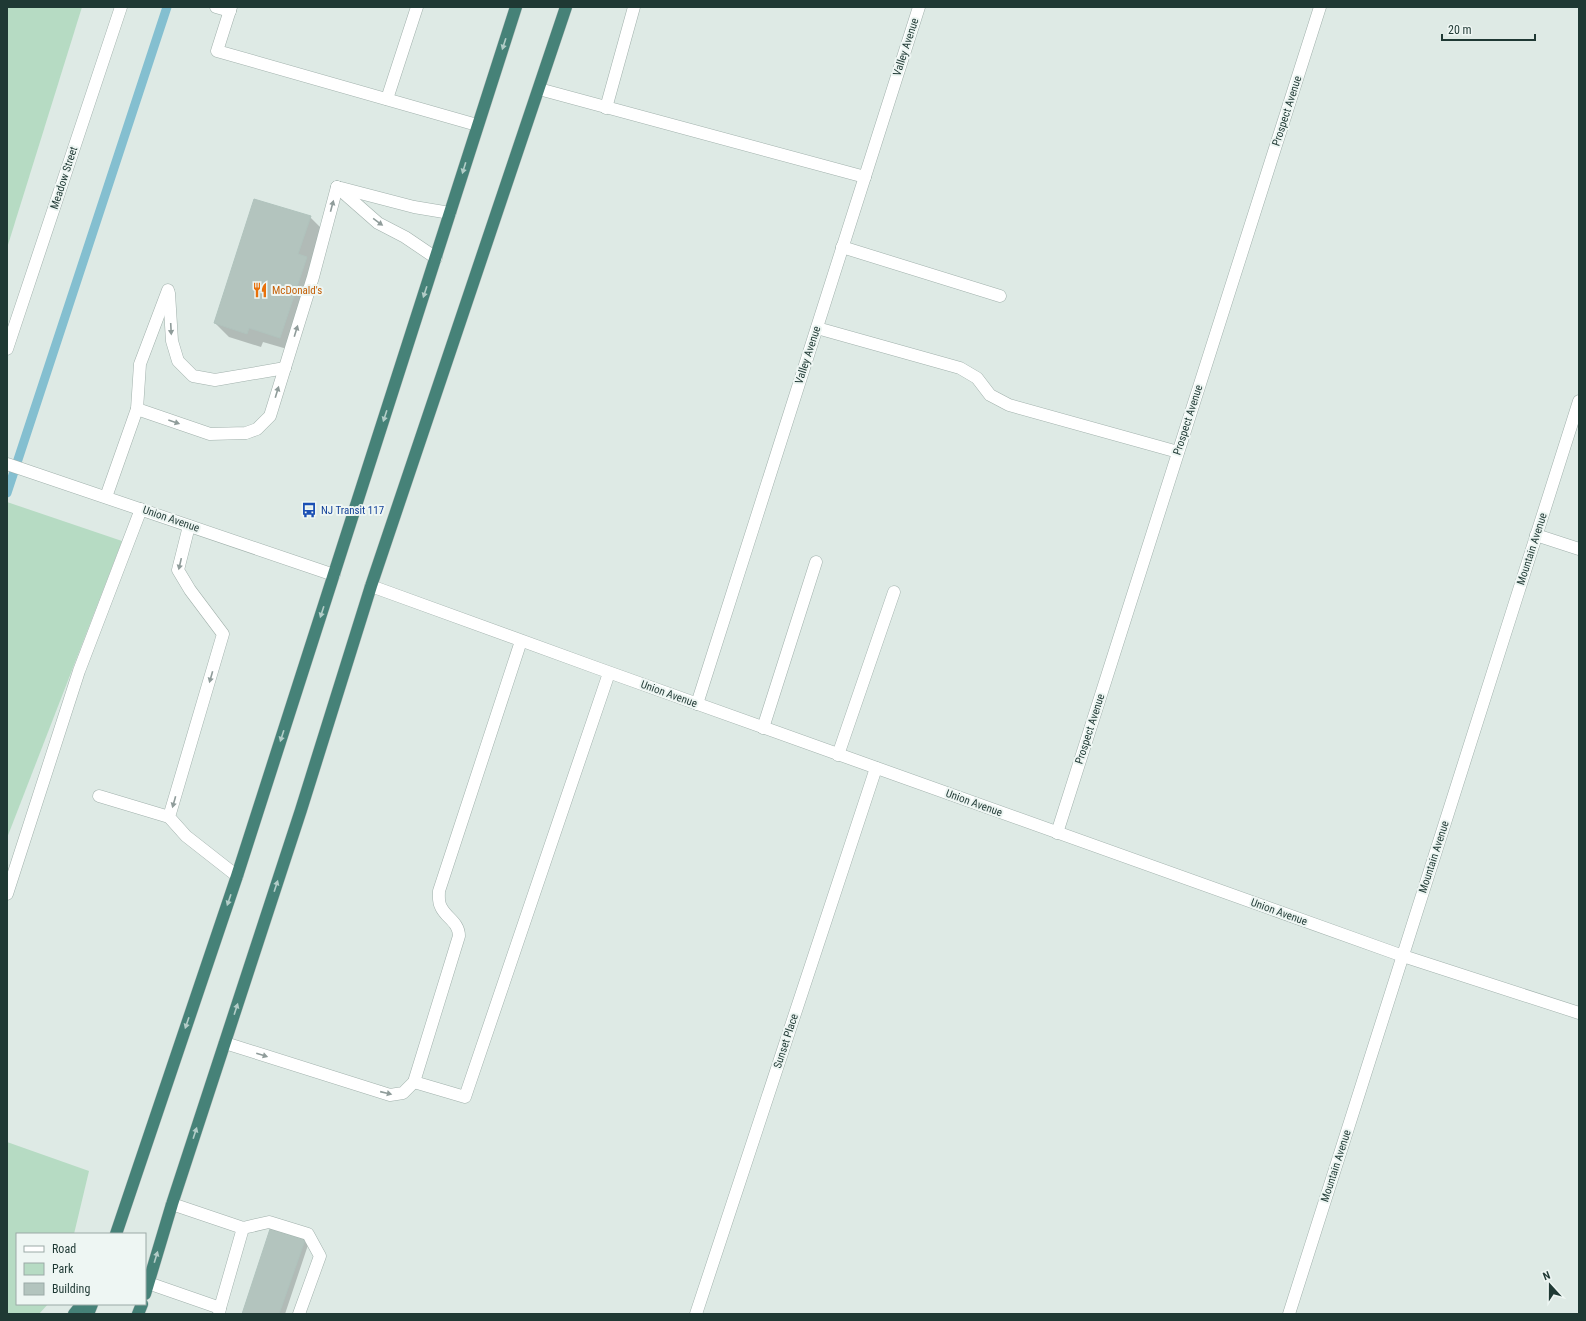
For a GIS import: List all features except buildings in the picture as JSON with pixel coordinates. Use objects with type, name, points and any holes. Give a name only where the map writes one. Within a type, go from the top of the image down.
[{"type":"highway","points":[[116,1233],[237,876],[516,7]]},
{"type":"highway","points":[[147,1289],[172,1204],[371,586],[566,7]]},
{"type":"highway","points":[[74,1314],[81,1305]]},
{"type":"street","name":"Meadow Street","points":[[7,349],[121,7]]},
{"type":"street","points":[[216,7],[231,9],[217,51],[478,125]]},
{"type":"street","points":[[387,100],[417,7]]},
{"type":"street","points":[[606,108],[634,7]]},
{"type":"street","name":"Valley Avenue","points":[[697,704],[919,7]]},
{"type":"street","name":"Prospect Avenue","points":[[1057,833],[1320,7]]},
{"type":"street","points":[[539,89],[865,177]]},
{"type":"street","points":[[337,187],[414,207],[450,213]]},
{"type":"street","points":[[337,187],[378,223],[405,237],[436,258]]},
{"type":"street","points":[[137,409],[210,434],[246,434],[257,429],[270,416],[313,277],[337,187]]},
{"type":"street","points":[[842,248],[1000,296]]},
{"type":"street","points":[[106,497],[137,409],[140,364],[168,290],[172,341],[178,361],[193,376],[214,380],[285,368]]},
{"type":"street","points":[[816,328],[960,368],[976,378],[990,395],[1009,405],[1178,452]]},
{"type":"street","name":"Mountain Avenue","points":[[1289,1314],[1579,401]]},
{"type":"street","name":"Union Avenue","points":[[7,464],[334,575]]},
{"type":"street","points":[[7,894],[79,671],[141,509]]},
{"type":"street","points":[[169,817],[223,634],[190,590],[178,570],[189,526]]},
{"type":"street","points":[[1536,535],[1579,549]]},
{"type":"street","points":[[763,728],[816,562]]},
{"type":"street","name":"Union Avenue","points":[[371,586],[609,673],[1403,956],[1579,1013]]},
{"type":"street","points":[[838,755],[894,592]]},
{"type":"street","points":[[225,1043],[390,1095],[403,1094],[414,1082],[459,940],[459,931],[456,925],[441,908],[439,891],[521,641]]},
{"type":"street","points":[[414,1082],[465,1097],[609,673]]},
{"type":"street","name":"Sunset Place","points":[[696,1314],[876,768]]},
{"type":"street","points":[[99,796],[169,817],[186,836],[237,876]]},
{"type":"street","points":[[172,1204],[243,1228],[269,1222],[308,1234],[320,1256],[299,1314]]},
{"type":"street","points":[[147,1289],[219,1311],[243,1228]]},
{"type":"green space","points":[[7,7],[82,7],[7,248]]},
{"type":"green space","points":[[7,502],[122,541],[7,838]]},
{"type":"green space","points":[[7,1142],[89,1171],[74,1233],[16,1233],[16,1305],[47,1305],[39,1314],[7,1314]]},
{"type":"waterway","points":[[7,493],[167,7]]},
{"type":"place","name":"McDonald's","points":[[260,290]]},
{"type":"place","name":"NJ Transit 117","points":[[309,510]]}]
